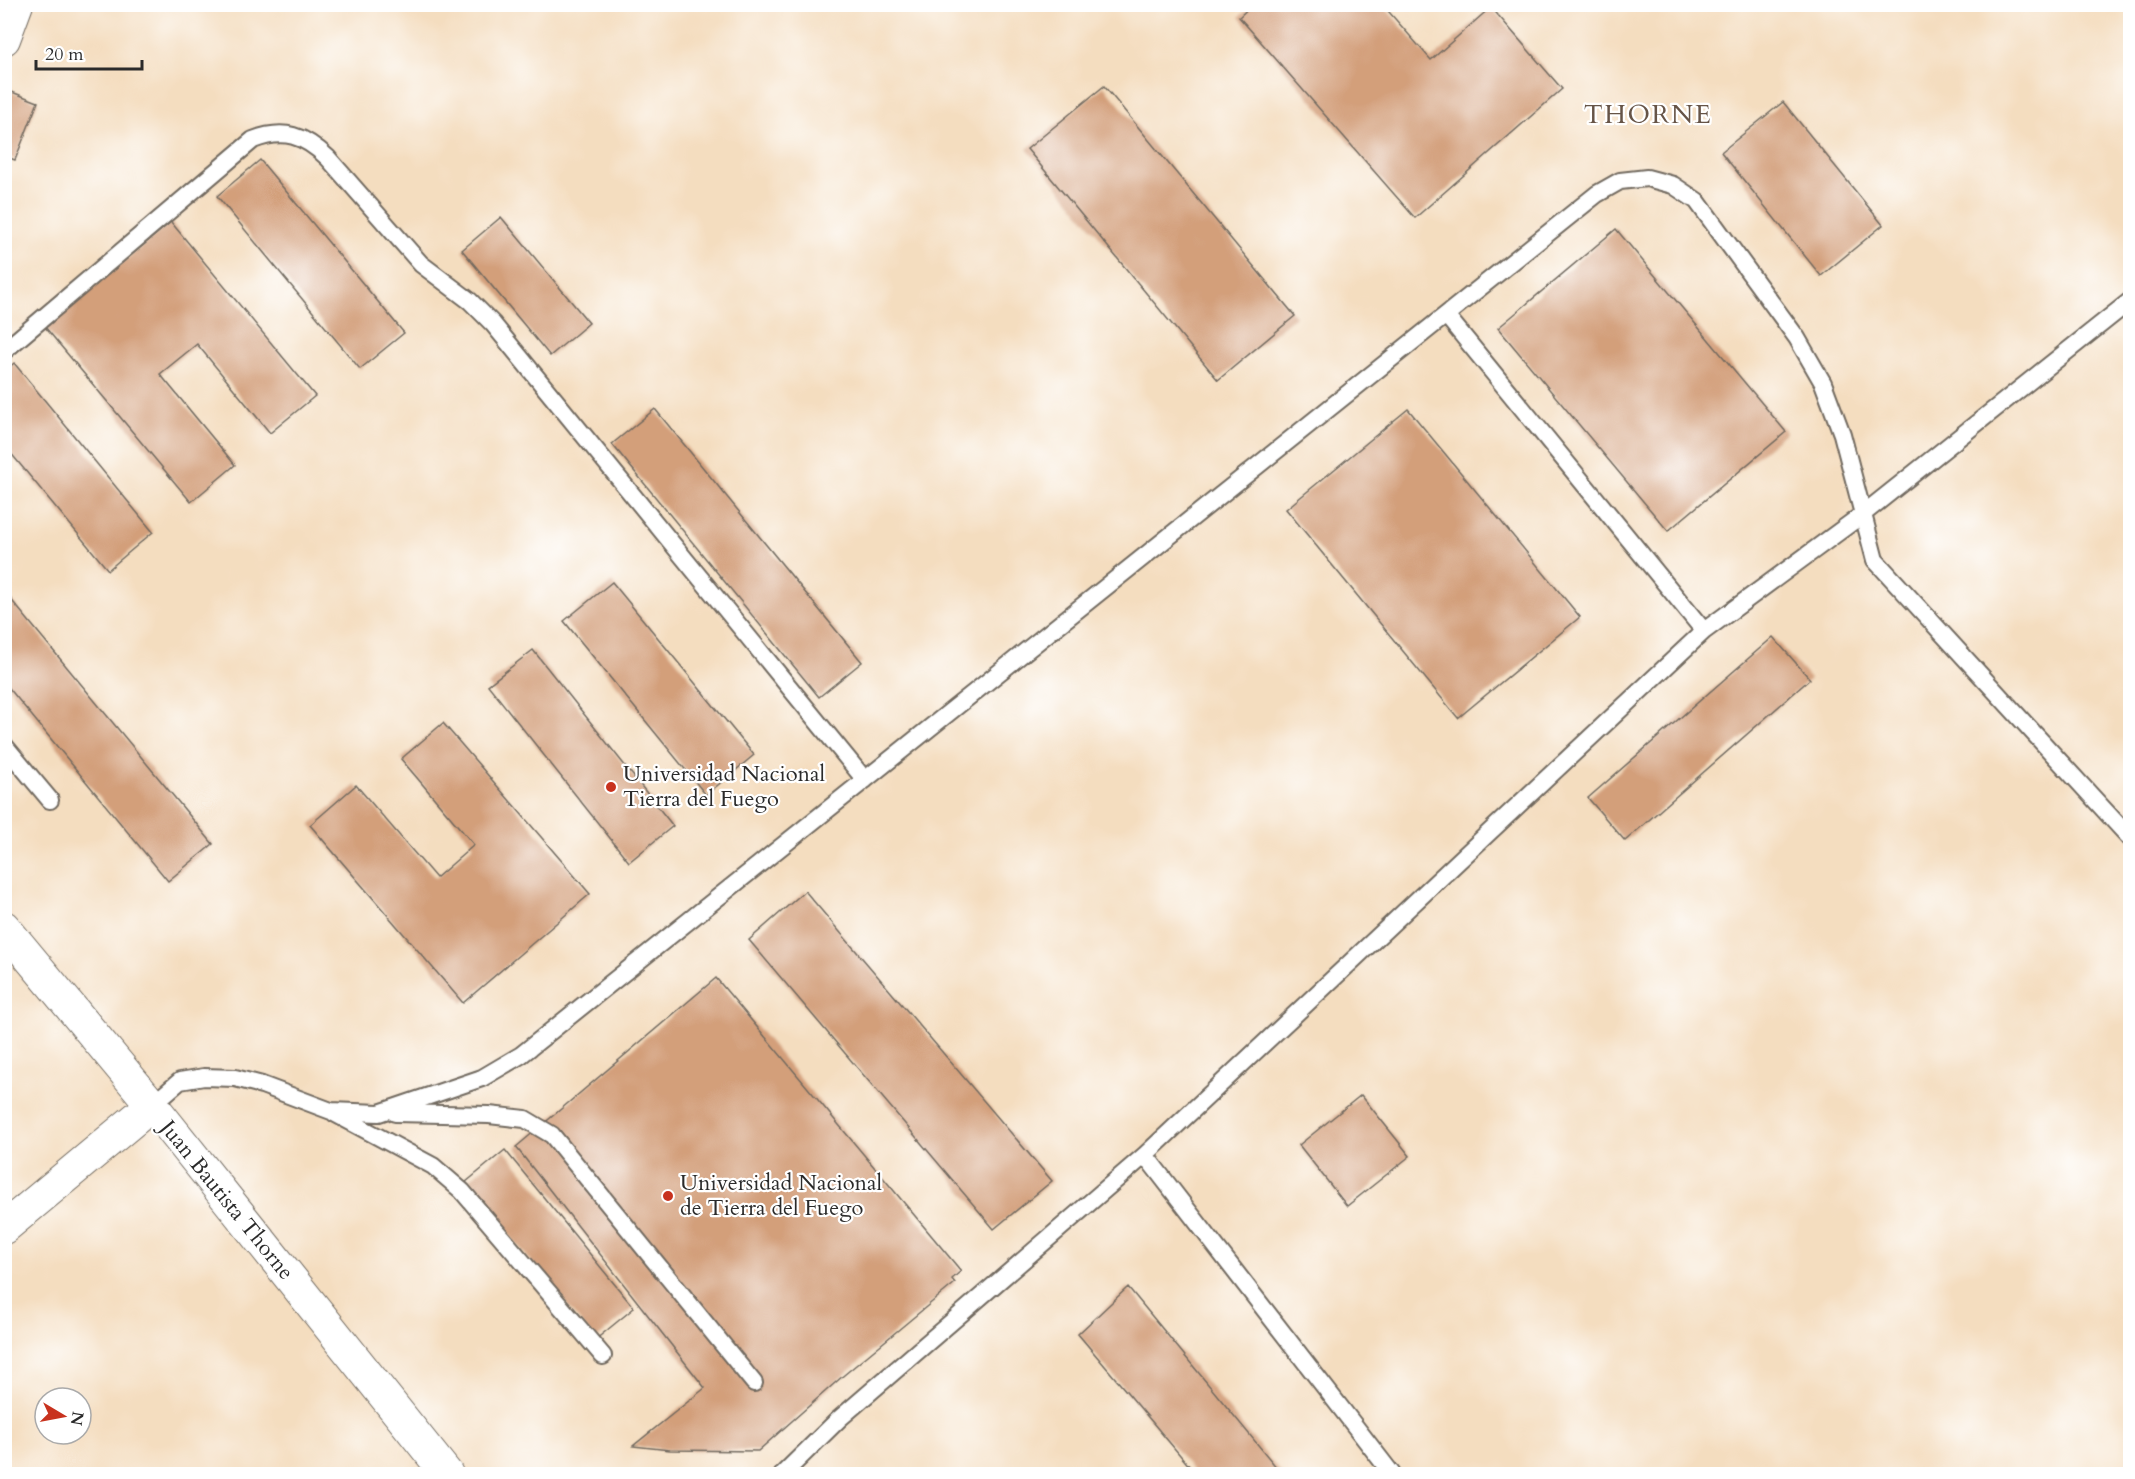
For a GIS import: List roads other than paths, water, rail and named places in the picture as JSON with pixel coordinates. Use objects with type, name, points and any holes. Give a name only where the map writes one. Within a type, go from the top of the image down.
[{"type":"street","points":[[4,39],[17,4]]},
{"type":"street","name":"Juan Bautista Thorne","points":[[4,927],[152,1106],[447,1474]]},
{"type":"street","points":[[4,1228],[152,1106]]},
{"type":"lane","points":[[4,351],[253,140],[269,134],[288,134],[312,142],[421,264],[470,301],[493,324],[865,780]]},
{"type":"lane","points":[[379,1113],[482,1078],[521,1055],[1597,194],[1620,181],[1647,178],[1673,185],[1697,201],[1797,338],[1823,383],[1838,424],[1875,560],[2130,838]]},
{"type":"lane","points":[[783,1474],[839,1419],[1145,1155],[1704,631],[1863,514],[2130,301]]},
{"type":"lane","points":[[1446,315],[1704,631]]},
{"type":"lane","points":[[4,745],[50,800]]},
{"type":"lane","points":[[152,1106],[180,1081],[204,1077],[234,1078],[261,1085],[331,1111],[433,1166],[462,1191],[603,1356]]},
{"type":"lane","points":[[331,1111],[489,1114],[525,1119],[552,1134],[754,1383]]},
{"type":"lane","points":[[1145,1155],[1392,1474]]},
{"type":"place","name":"Universidad Nacional Tierra del Fuego","points":[[611,787]]},
{"type":"place","name":"Universidad Nacional de Tierra del Fuego","points":[[668,1196]]},
{"type":"district","name":"THORNE","points":[[1648,114]]}]
